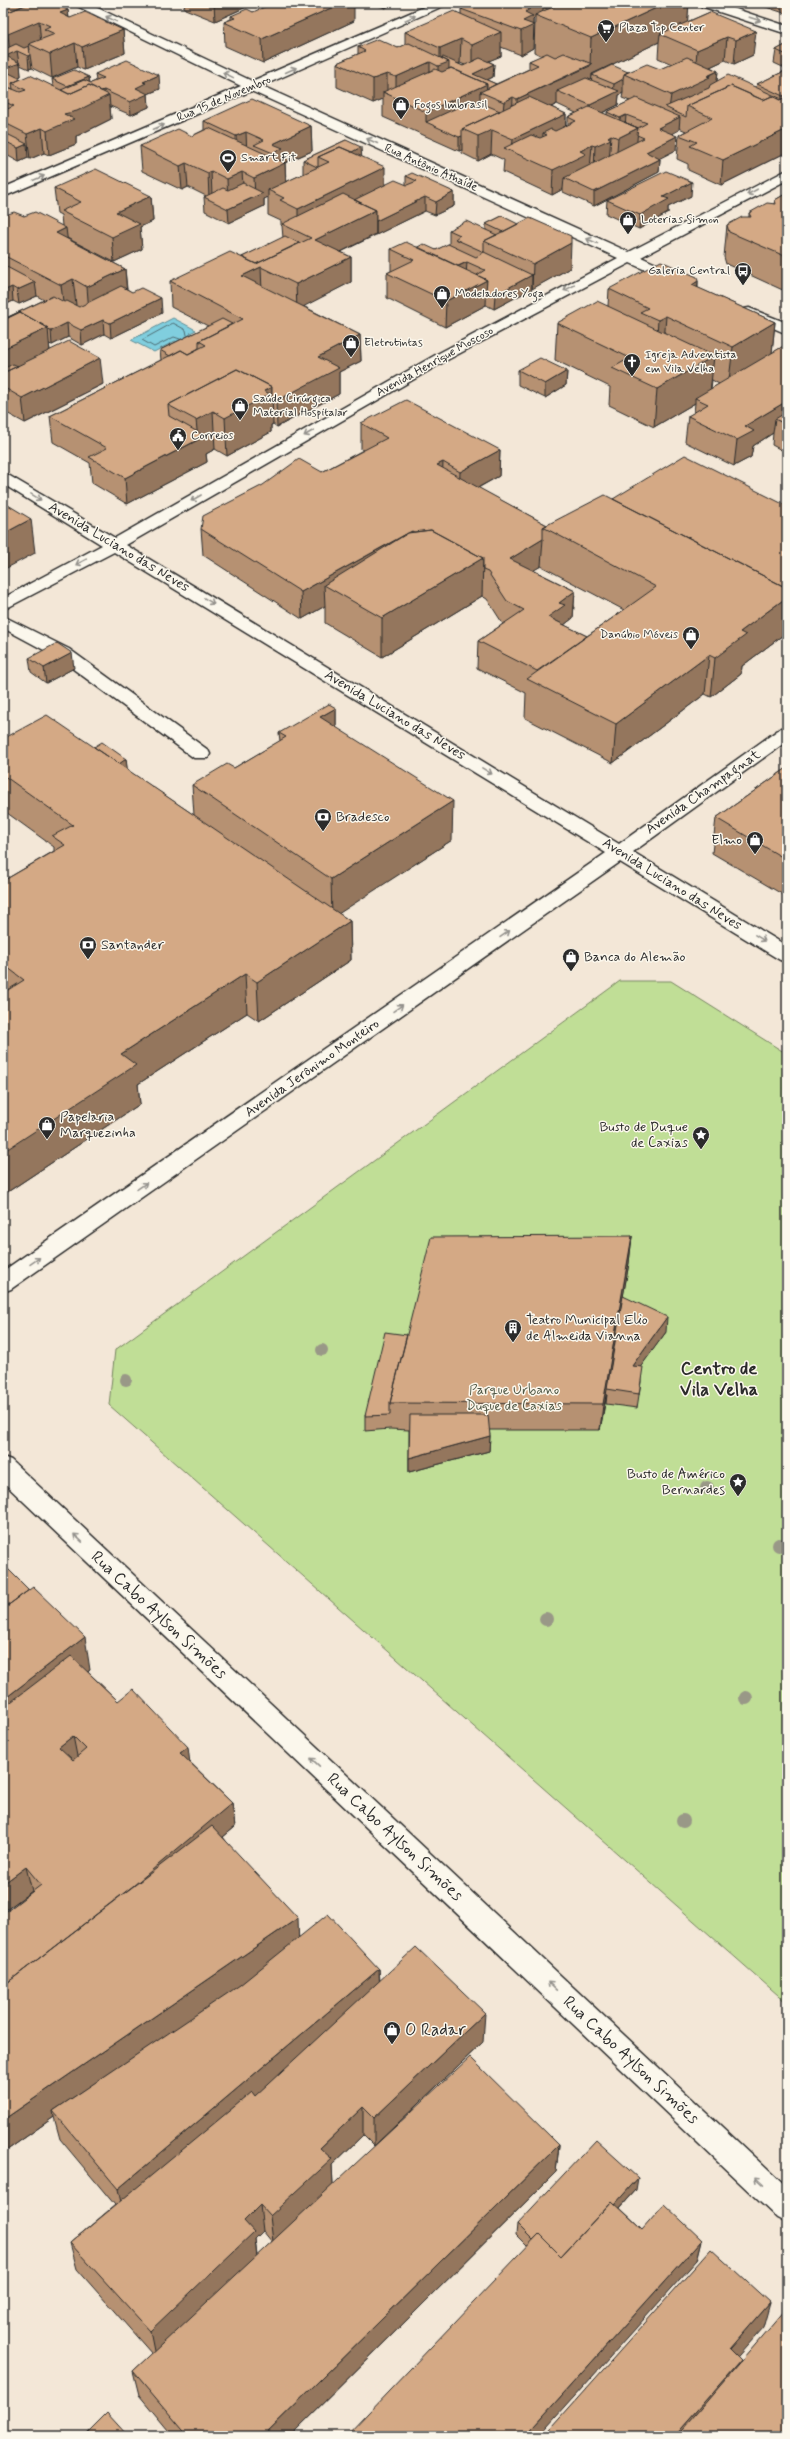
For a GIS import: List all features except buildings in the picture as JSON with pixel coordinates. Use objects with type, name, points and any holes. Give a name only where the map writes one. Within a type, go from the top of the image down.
[{"type":"main road","name":"Rua Antônio Athaíde","points":[[77,3],[253,87],[693,287]]},
{"type":"main road","name":"Rua 15 de Novembro","points":[[3,193],[253,87],[444,3]]},
{"type":"main road","points":[[705,3],[787,30]]},
{"type":"main road","name":"Avenida Henrique Moscoso","points":[[3,605],[116,544],[444,356],[628,257],[787,174]]},
{"type":"main road","points":[[737,306],[787,329]]},
{"type":"main road","name":"Avenida Luciano das Neves","points":[[3,477],[116,544],[620,851],[787,955]]},
{"type":"main road","points":[[3,621],[30,637],[63,653],[201,754]]},
{"type":"main road","name":"Avenida Champagnat","points":[[620,851],[787,732]]},
{"type":"main road","name":"Avenida Jerônimo Monteiro","points":[[3,1283],[567,890],[620,851]]},
{"type":"main road","name":"Rua Cabo Aylson Simões","points":[[3,1467],[787,2208]]},
{"type":"green space","name":"Parque Urbano Duque de Caxias","points":[[620,981],[671,981],[787,1054],[787,2003],[109,1405],[115,1350]]},
{"type":"water","points":[[173,318],[196,330],[190,333],[194,336],[180,343],[175,341],[154,352],[131,340]]},
{"type":"place","name":"Plaza Top Center","points":[[606,43]]},
{"type":"place","name":"Fogos Imbrasil","points":[[401,120]]},
{"type":"place","name":"Smart Fit","points":[[228,173]]},
{"type":"place","name":"Loterias Simon","points":[[628,235]]},
{"type":"place","name":"Galeria Central","points":[[743,286]]},
{"type":"place","name":"Modeladores Yoga","points":[[442,309]]},
{"type":"place","name":"Eletrotintas","points":[[351,358]]},
{"type":"place","name":"Igreja Adventista em Vila Velha","points":[[632,377]]},
{"type":"place","name":"Saúde Cirúrgica Material Hospitalar","points":[[240,421]]},
{"type":"place","name":"Correios","points":[[178,451]]},
{"type":"place","name":"Danúbio Móveis","points":[[691,650]]},
{"type":"place","name":"Bradesco","points":[[323,832]]},
{"type":"place","name":"Elmo","points":[[755,855]]},
{"type":"place","name":"Santander","points":[[88,960]]},
{"type":"place","name":"Banca do Alemão","points":[[571,972]]},
{"type":"place","name":"Papelaria Marquezinha","points":[[47,1140]]},
{"type":"place","name":"Busto de Duque de Caxias","points":[[701,1150]]},
{"type":"place","name":"Teatro Municipal Elio de Almeida Vianna","points":[[513,1343]]},
{"type":"place","name":"Busto de Américo Bernardes","points":[[738,1497]]},
{"type":"place","name":"O Radar","points":[[392,2045]]},
{"type":"district","name":"Centro de Vila Velha","points":[[719,1379]]}]
